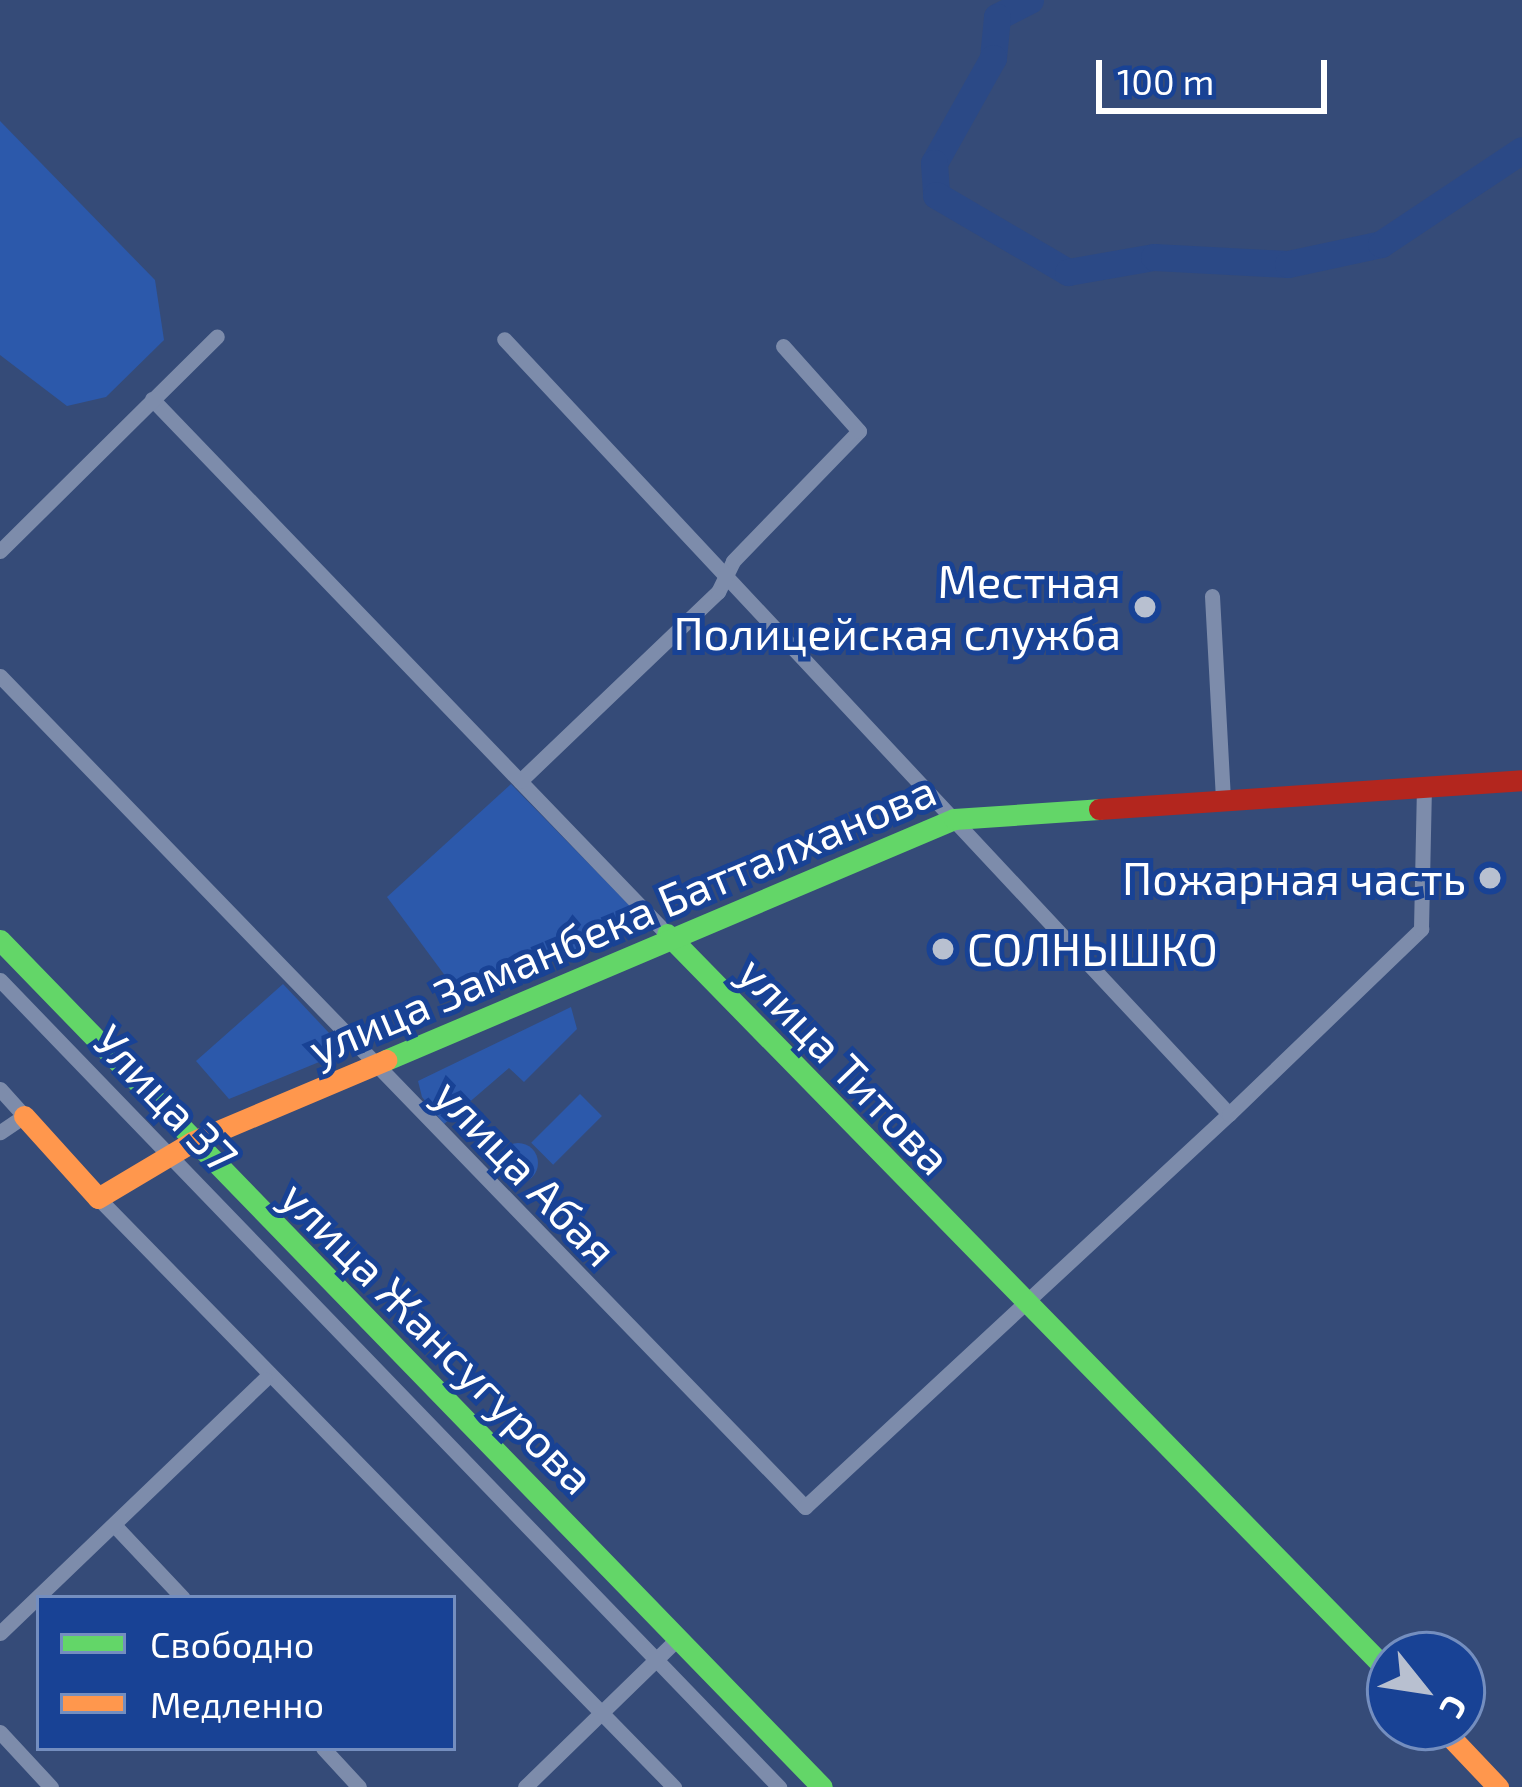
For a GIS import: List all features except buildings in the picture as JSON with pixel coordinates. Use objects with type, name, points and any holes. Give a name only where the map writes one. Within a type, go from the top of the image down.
[{"type":"main road","name":"улица Заманбека Батталханова","points":[[98,1198],[192,1142],[667,934],[954,819],[1522,780]]},
{"type":"main road","name":"улица Титова","points":[[667,934],[1025,1310],[1366,1649]]},
{"type":"main road","name":"улица Жансугурова","points":[[0,940],[822,1787]]},
{"type":"main road","points":[[24,1116],[98,1198]]},
{"type":"main road","points":[[1464,1751],[1498,1787]]},
{"type":"street","points":[[0,551],[217,336]]},
{"type":"street","points":[[504,339],[1229,1114]]},
{"type":"street","points":[[520,781],[726,576],[859,431],[783,346]]},
{"type":"street","name":"улица Титова","points":[[152,399],[667,934]]},
{"type":"street","points":[[1212,596],[1223,797]]},
{"type":"street","name":"улица Абая","points":[[0,676],[805,1507],[1025,1310]]},
{"type":"street","points":[[1025,1310],[1421,928],[1424,787]]},
{"type":"street","name":"Улица 37","points":[[0,980],[779,1787]]},
{"type":"street","points":[[0,1089],[24,1116],[0,1132]]},
{"type":"street","points":[[98,1198],[265,1379],[674,1787]]},
{"type":"street","points":[[42,1595],[117,1528],[265,1379]]},
{"type":"street","points":[[117,1528],[180,1595]]},
{"type":"street","points":[[0,1633],[36,1601]]},
{"type":"street","points":[[525,1787],[680,1637]]},
{"type":"street","points":[[0,1732],[51,1787]]},
{"type":"street","points":[[325,1751],[359,1787]]},
{"type":"shaded area","points":[[0,121],[155,280],[164,340],[106,397],[67,406],[0,355]]},
{"type":"shaded area","points":[[511,784],[639,915],[635,927],[460,996],[387,897]]},
{"type":"shaded area","points":[[283,984],[346,1051],[229,1099],[196,1061]]},
{"type":"shaded area","points":[[571,1007],[577,1029],[524,1082],[509,1068],[444,1124],[422,1097],[418,1081]]},
{"type":"shaded area","points":[[580,1094],[602,1116],[553,1165],[531,1143]]},
{"type":"shaded area","points":[[518,1143],[532,1149],[538,1163],[532,1177],[518,1183],[504,1177],[498,1163],[504,1149]]},
{"type":"waterway","points":[[1030,0],[997,17],[993,58],[934,163],[936,195],[1068,272],[1154,257],[1288,264],[1381,244],[1522,150]]},
{"type":"traffic: fast","points":[[386,1060],[954,819],[1099,809]]},
{"type":"traffic: fast","points":[[667,934],[1366,1648]]},
{"type":"traffic: fast","points":[[0,940],[822,1787]]},
{"type":"traffic: slow","points":[[24,1116],[98,1198],[192,1142],[386,1060]]},
{"type":"traffic: slow","points":[[1464,1751],[1498,1787]]},
{"type":"traffic: jam","points":[[1099,809],[1522,780]]},
{"type":"place","name":"Местная Полицейская служба","points":[[1145,607]]},
{"type":"place","name":"Пожарная часть","points":[[1490,878]]},
{"type":"place","name":"СОЛНЫШКО","points":[[943,949]]}]
